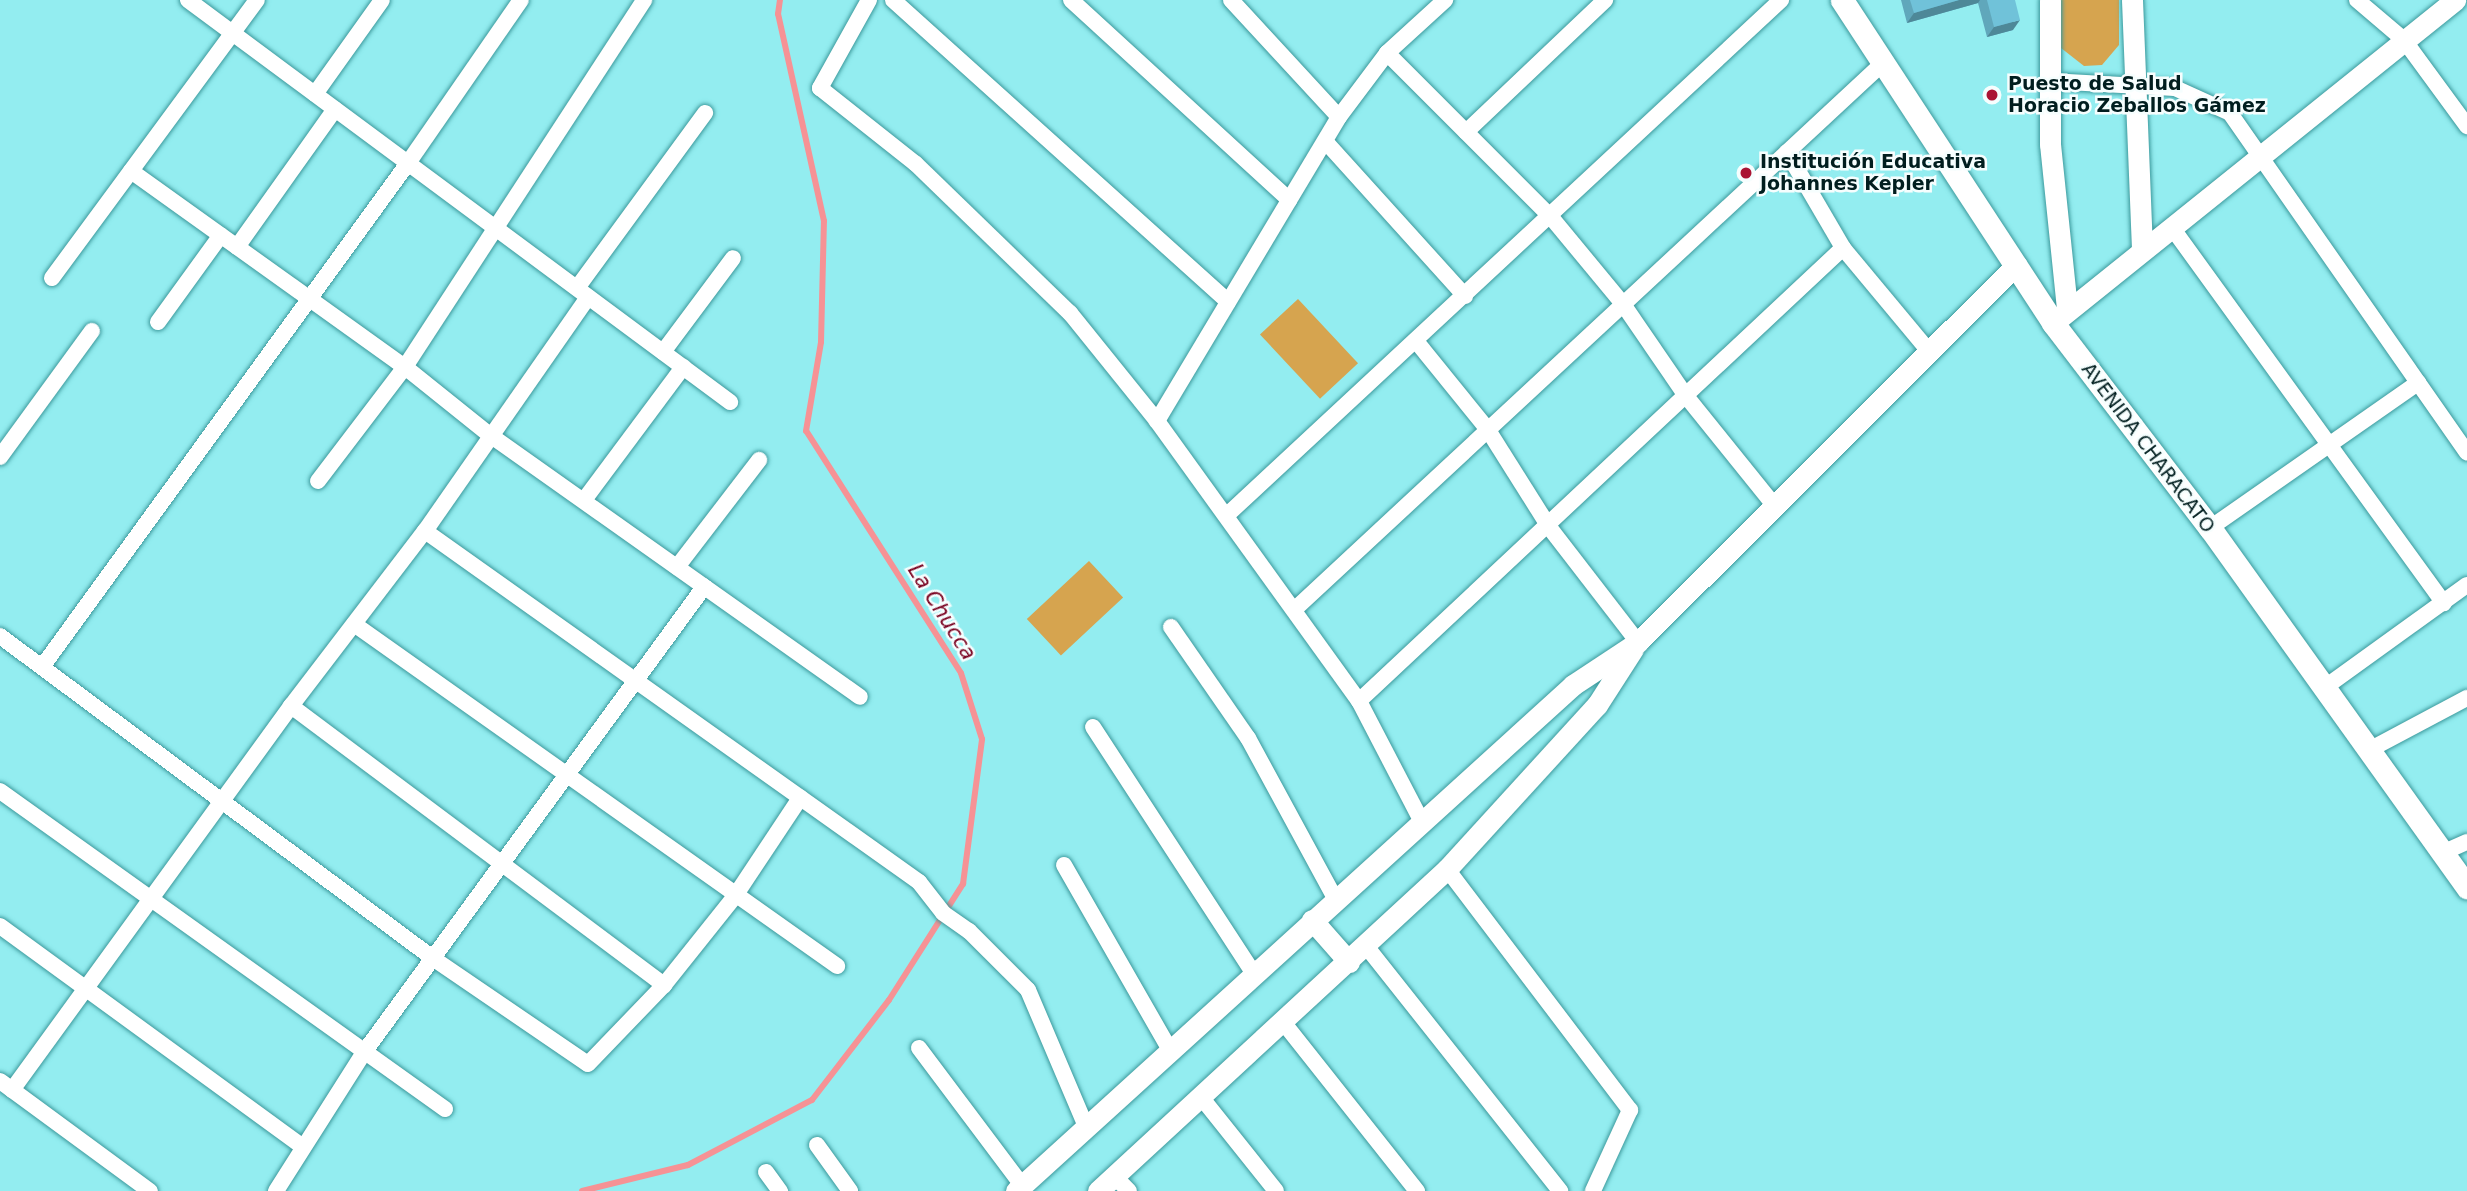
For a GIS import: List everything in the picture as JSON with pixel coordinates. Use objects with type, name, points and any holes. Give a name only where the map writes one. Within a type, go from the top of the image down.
[{"type":"main road","name":"AVENIDA CHARACATO","points":[[1842,0],[2016,265],[2060,316],[2467,887]]},
{"type":"street","points":[[188,0],[730,402]]},
{"type":"street","points":[[52,278],[257,0]]},
{"type":"street","points":[[316,94],[382,0]]},
{"type":"street","points":[[42,667],[408,163],[521,0]]},
{"type":"street","points":[[318,481],[405,367],[498,229],[644,0]]},
{"type":"street","points":[[869,0],[820,88],[916,164],[1070,313],[1157,421],[1359,701],[1422,822]]},
{"type":"street","points":[[893,0],[1228,302]]},
{"type":"street","points":[[1071,0],[1289,200]]},
{"type":"street","points":[[1231,0],[1339,117]]},
{"type":"street","points":[[1157,421],[1339,117],[1387,53],[1445,0]]},
{"type":"street","points":[[1466,132],[1605,0]]},
{"type":"street","points":[[1226,516],[1551,217],[1781,0]]},
{"type":"street","points":[[2050,0],[2050,145],[2060,316]]},
{"type":"street","points":[[2132,0],[2133,83],[2142,249]]},
{"type":"street","points":[[2357,0],[2404,40],[2467,126]]},
{"type":"street","points":[[2060,316],[2142,249],[2173,229],[2455,0]]},
{"type":"street","points":[[1387,53],[1551,217],[1623,304],[1686,396],[1774,505]]},
{"type":"street","points":[[1294,610],[1883,63]]},
{"type":"street","points":[[2050,80],[2133,83],[2175,88],[2230,113],[2467,453]]},
{"type":"street","points":[[237,247],[335,109]]},
{"type":"street","points":[[150,1191],[6,1086],[86,989],[291,706],[425,531],[582,292],[705,113]]},
{"type":"street","points":[[1325,141],[1465,296]]},
{"type":"street","points":[[1787,152],[1843,248],[1928,350]]},
{"type":"street","points":[[131,171],[405,367],[490,435],[860,697]]},
{"type":"street","points":[[2173,229],[2444,603]]},
{"type":"street","points":[[158,321],[220,235]]},
{"type":"street","points":[[1359,701],[1549,527],[1843,248]]},
{"type":"street","points":[[663,352],[733,258]]},
{"type":"street","points":[[919,1048],[1019,1188],[1573,685],[1638,642],[2016,265]]},
{"type":"street","points":[[0,457],[92,331]]},
{"type":"street","points":[[1416,341],[1488,430],[1549,527],[1638,642]]},
{"type":"street","points":[[584,500],[683,367]]},
{"type":"street","points":[[2210,528],[2418,383]]},
{"type":"street","points":[[677,567],[758,460]]},
{"type":"street","points":[[425,531],[919,881],[943,913],[969,931],[1028,990],[1087,1129]]},
{"type":"street","points":[[2324,688],[2467,585]]},
{"type":"street","points":[[276,1191],[302,1146],[365,1052],[704,587]]},
{"type":"street","points":[[354,624],[569,773],[735,896],[837,965]]},
{"type":"street","points":[[1171,627],[1248,738],[1336,900]]},
{"type":"street","points":[[0,636],[434,959],[588,1065],[664,985],[735,896],[800,798]]},
{"type":"street","points":[[1098,1191],[1121,1184],[1200,1097],[1447,869],[1597,705],[1638,642]]},
{"type":"street","points":[[2369,750],[2467,698]]},
{"type":"street","points":[[291,706],[501,866],[664,985]]},
{"type":"street","points":[[1093,727],[1254,974]]},
{"type":"street","points":[[0,791],[445,1109]]},
{"type":"street","points":[[2442,853],[2467,842]]},
{"type":"street","points":[[1064,865],[1171,1052]]},
{"type":"street","points":[[1447,869],[1630,1110],[1593,1191]]},
{"type":"street","points":[[1312,920],[1349,962]]},
{"type":"street","points":[[0,926],[302,1146]]},
{"type":"street","points":[[1366,946],[1560,1191]]},
{"type":"street","points":[[1283,1022],[1417,1191]]},
{"type":"street","points":[[1200,1097],[1276,1191]]},
{"type":"street","points":[[817,1145],[850,1191]]},
{"type":"street","points":[[766,1172],[780,1191]]},
{"type":"shaded area","points":[[2060,0],[2119,0],[2119,45],[2102,65],[2084,66],[2061,48]]},
{"type":"shaded area","points":[[1298,299],[1358,363],[1320,399],[1260,334]]},
{"type":"shaded area","points":[[1089,561],[1123,598],[1061,656],[1027,619]]},
{"type":"building","points":[[1910,0],[1959,0],[1914,13]]},
{"type":"building","points":[[1987,0],[2015,0],[2020,20],[1994,27]]},
{"type":"waterway","name":"La Chucca","points":[[582,1191],[688,1165],[812,1100],[889,1000],[963,884],[982,739],[961,673],[806,431],[821,342],[824,221],[778,14],[780,0]]},
{"type":"place","name":"Puesto de Salud Horacio Zeballos Gámez","points":[[1992,95]]},
{"type":"place","name":"Institución Educativa Johannes Kepler","points":[[1746,173]]}]
